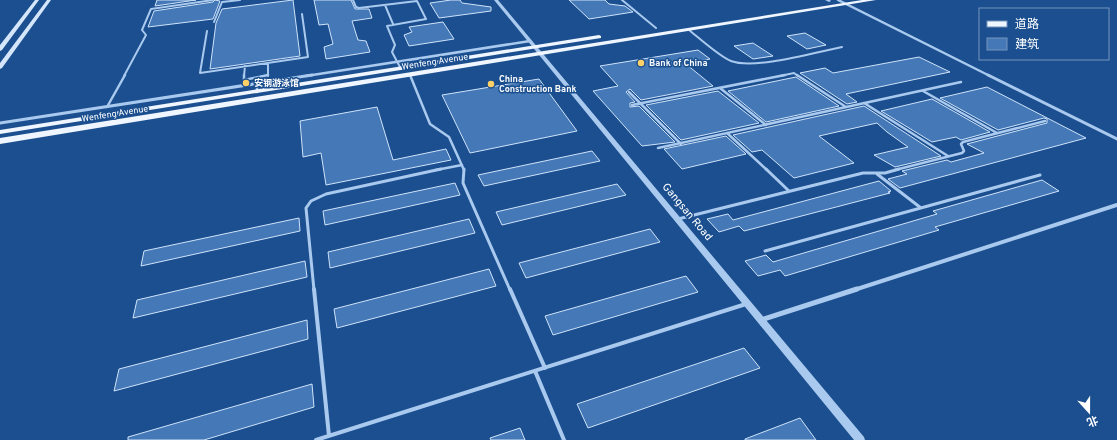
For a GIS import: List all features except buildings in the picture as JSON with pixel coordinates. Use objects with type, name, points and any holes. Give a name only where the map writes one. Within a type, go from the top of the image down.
[{"type":"main road","points":[[0,49],[37,0]]},
{"type":"main road","points":[[0,67],[49,0]]},
{"type":"main road","name":"Wenfeng Avenue","points":[[0,132],[257,88],[401,69],[830,0]]},
{"type":"main road","name":"Wenfeng Avenue","points":[[0,141],[873,0]]},
{"type":"street","name":"Gangsan Road","points":[[496,0],[860,440]]},
{"type":"street","points":[[838,0],[1117,138]]},
{"type":"street","points":[[0,124],[106,107],[257,88],[397,62],[530,41]]},
{"type":"street","points":[[761,320],[1117,205]]},
{"type":"lane","points":[[106,107],[146,35],[142,30],[151,9],[213,0]]},
{"type":"lane","points":[[214,22],[222,2],[240,0]]},
{"type":"lane","points":[[353,0],[356,7],[359,8],[417,1],[426,20],[387,26],[395,45],[392,52],[401,69]]},
{"type":"lane","points":[[622,0],[656,28]]},
{"type":"lane","points":[[385,5],[393,24]]},
{"type":"lane","points":[[207,31],[200,73],[308,57],[302,14]]},
{"type":"lane","points":[[689,30],[730,61],[736,63],[760,62],[842,47]]},
{"type":"lane","points":[[245,66],[244,80],[268,76],[268,63]]},
{"type":"lane","points":[[632,105],[794,73],[846,108]]},
{"type":"lane","points":[[410,75],[430,124],[449,137],[464,169],[463,183],[545,368]]},
{"type":"lane","points":[[257,78],[257,88]]},
{"type":"lane","points":[[658,148],[961,82]]},
{"type":"lane","points":[[720,88],[766,125]]},
{"type":"lane","points":[[923,91],[997,133]]},
{"type":"lane","points":[[629,92],[681,144]]},
{"type":"lane","points":[[864,104],[948,156]]},
{"type":"lane","points":[[678,219],[863,173],[885,173],[948,156],[964,150],[961,144],[963,142],[1045,121]]},
{"type":"lane","points":[[727,134],[789,191]]},
{"type":"lane","points":[[329,436],[306,208],[311,201],[326,194],[462,165]]},
{"type":"lane","points":[[876,173],[921,208]]},
{"type":"lane","points":[[765,251],[1040,174]]},
{"type":"lane","points":[[316,440],[748,304]]},
{"type":"lane","points":[[535,371],[564,440]]},
{"type":"place","name":"Bank of China","points":[[641,63]]},
{"type":"place","name":"安钢游泳馆","points":[[246,83]]},
{"type":"place","name":"China Construction Bank","points":[[491,84]]}]
